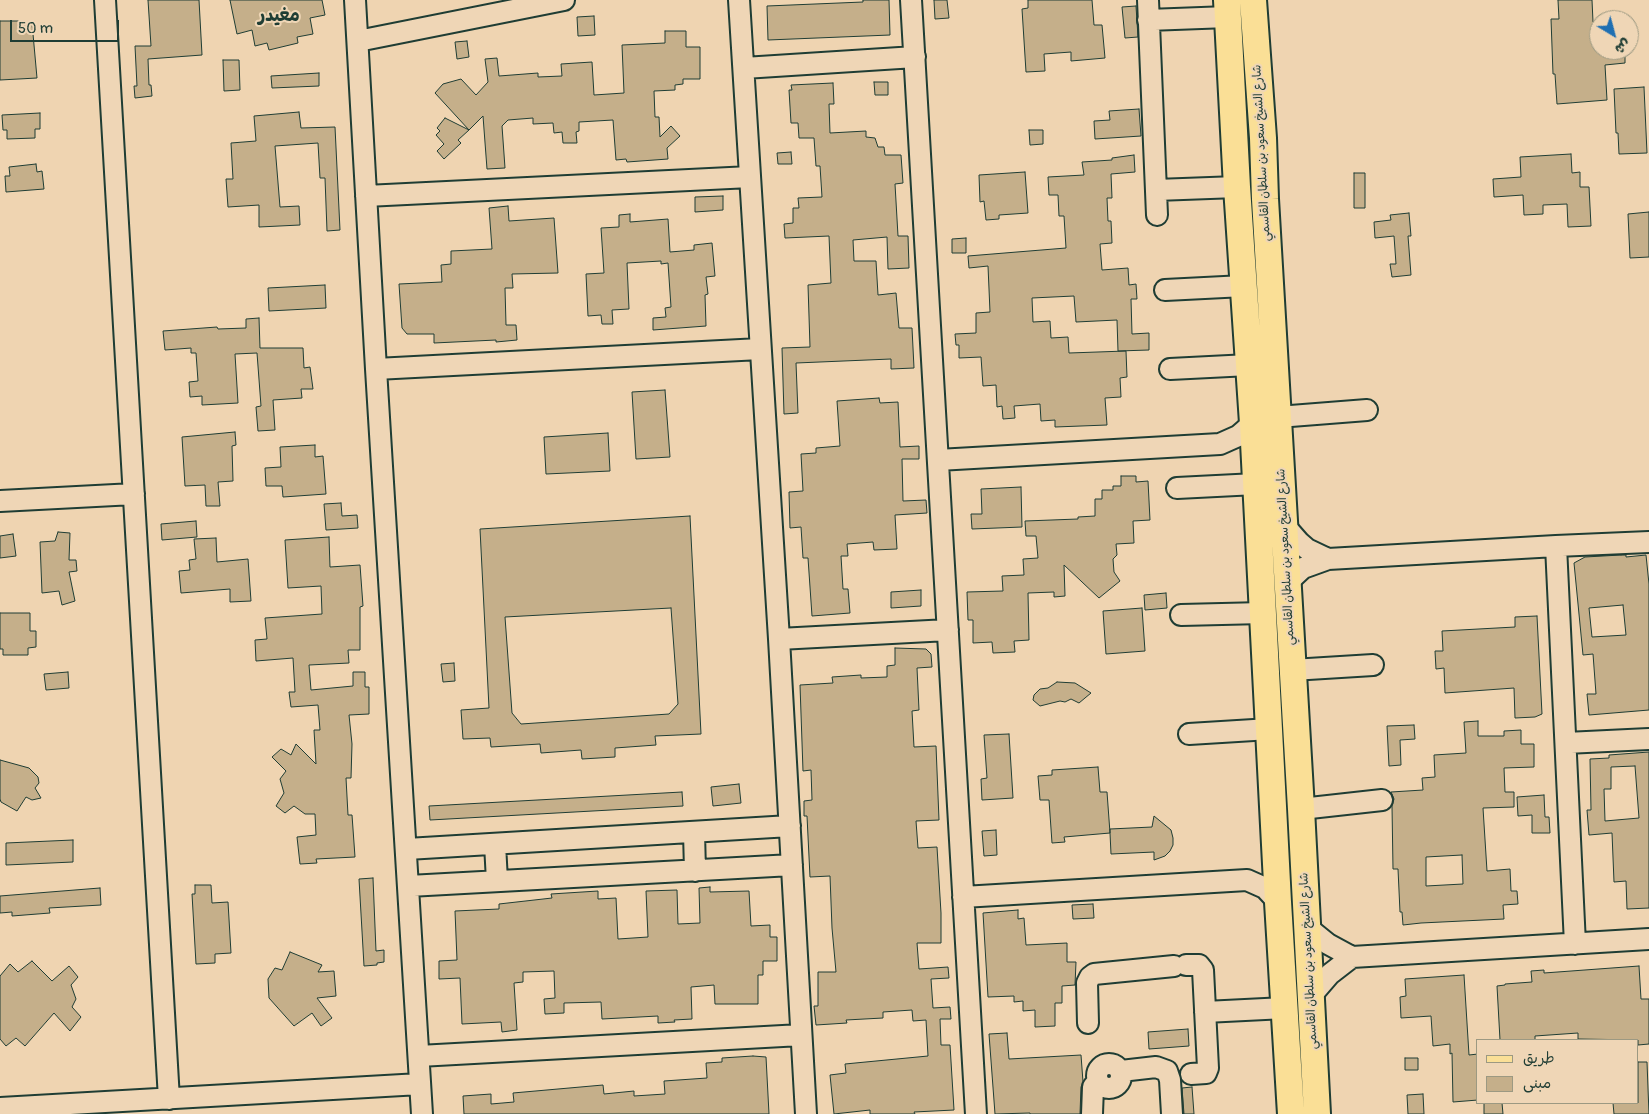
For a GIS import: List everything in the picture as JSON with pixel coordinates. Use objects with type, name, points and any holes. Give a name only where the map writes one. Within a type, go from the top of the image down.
[{"type":"main road","name":"شارع الشيخ سعود بن سلطان القاسمي","points":[[1253,0],[1263,138],[1317,1114]]},
{"type":"main road","name":"شارع الشيخ سعود بن سلطان القاسمي","points":[[1228,8],[1291,1114]]},
{"type":"main road","points":[[1233,115],[1247,114],[1253,118],[1263,138]]},
{"type":"street","points":[[105,0],[169,1098]]},
{"type":"street","points":[[356,0],[376,368],[422,1114]]},
{"type":"street","points":[[358,41],[564,0]]},
{"type":"street","points":[[740,0],[806,1114]]},
{"type":"street","points":[[911,0],[976,1114]]},
{"type":"street","points":[[1148,0],[1157,215]]},
{"type":"street","points":[[1148,20],[1228,8]]},
{"type":"street","points":[[744,68],[914,57]]},
{"type":"street","points":[[366,196],[750,177]]},
{"type":"street","points":[[1156,190],[1237,187]]},
{"type":"street","points":[[1165,290],[1244,286]]},
{"type":"street","points":[[376,368],[760,349]]},
{"type":"street","points":[[1170,369],[1249,365]]},
{"type":"street","points":[[1278,417],[1367,410]]},
{"type":"street","points":[[938,460],[1220,444],[1238,436],[1253,423]]},
{"type":"street","points":[[1177,488],[1256,474],[1240,451],[1220,444]]},
{"type":"street","points":[[0,501],[134,494]]},
{"type":"street","points":[[1285,526],[1307,549],[1328,559]]},
{"type":"street","points":[[1288,582],[1303,568],[1328,559],[1649,542]]},
{"type":"street","points":[[1556,546],[1575,944]]},
{"type":"street","points":[[1181,615],[1263,614]]},
{"type":"street","points":[[779,639],[948,630]]},
{"type":"street","points":[[1292,670],[1373,665]]},
{"type":"street","points":[[1189,734],[1270,729]]},
{"type":"street","points":[[1566,743],[1649,739]]},
{"type":"street","points":[[1301,809],[1382,800]]},
{"type":"street","points":[[407,849],[790,826]]},
{"type":"street","points":[[694,832],[695,871]]},
{"type":"street","points":[[495,844],[498,881]]},
{"type":"street","points":[[1248,880],[1264,869],[1276,852]]},
{"type":"street","points":[[409,886],[792,865]]},
{"type":"street","points":[[963,897],[1248,880],[1265,888],[1278,902]]},
{"type":"street","points":[[1307,927],[1328,944],[1352,956],[1649,939]]},
{"type":"street","points":[[1310,996],[1330,974],[1352,956]]},
{"type":"street","points":[[1088,1023],[1087,983],[1094,974],[1180,965],[1198,965],[1202,968],[1208,1070],[1204,1073],[1181,1074],[1156,1067],[1121,1071],[1114,1065],[1104,1065],[1098,1072],[1098,1081],[1093,1087],[1092,1114]]},
{"type":"street","points":[[1205,1012],[1285,1008]]},
{"type":"street","points":[[419,1056],[801,1035]]},
{"type":"street","points":[[1172,1114],[1181,1074]]},
{"type":"street","points":[[0,1108],[420,1084]]},
{"type":"building","points":[[148,0],[199,0],[202,55],[148,59],[149,85],[151,85],[152,96],[135,98],[134,86],[137,86],[135,46],[151,46]]},
{"type":"building","points":[[230,0],[322,0],[325,15],[310,18],[313,34],[297,37],[298,43],[269,50],[267,43],[255,46],[252,30],[237,34]]},
{"type":"building","points":[[863,0],[889,0],[890,35],[768,40],[767,6],[863,2]]},
{"type":"building","points":[[934,0],[947,0],[949,18],[935,19]]},
{"type":"building","points":[[1028,0],[1092,0],[1094,25],[1102,25],[1105,58],[1071,61],[1071,52],[1044,54],[1045,71],[1026,72],[1022,9],[1028,8]]},
{"type":"building","points":[[1558,0],[1592,0],[1592,10],[1589,10],[1589,60],[1625,60],[1625,63],[1605,65],[1607,100],[1557,104],[1555,74],[1553,74],[1551,19],[1559,19]]},
{"type":"building","points":[[1136,6],[1138,37],[1125,38],[1122,7]]},
{"type":"building","points":[[594,16],[595,35],[578,36],[577,17]]},
{"type":"building","points":[[0,21],[19,21],[19,24],[32,23],[37,78],[0,80]]},
{"type":"building","points":[[665,31],[686,31],[686,47],[700,47],[700,79],[683,79],[683,84],[675,85],[675,90],[654,91],[655,117],[659,117],[660,137],[671,126],[680,136],[667,148],[668,159],[627,162],[626,159],[616,160],[613,120],[579,122],[579,131],[576,132],[577,143],[563,143],[562,132],[554,133],[553,123],[533,124],[533,118],[508,120],[502,126],[505,168],[487,169],[483,116],[469,130],[435,93],[443,84],[461,79],[476,95],[488,82],[485,59],[497,58],[499,76],[538,73],[538,77],[562,76],[561,64],[592,62],[594,95],[624,93],[622,45],[665,43]]},
{"type":"building","points":[[467,41],[469,57],[457,59],[455,42]]},
{"type":"building","points":[[223,60],[239,60],[240,90],[224,91]]},
{"type":"building","points":[[319,73],[319,86],[272,88],[271,76]]},
{"type":"building","points":[[874,82],[888,82],[888,95],[875,95]]},
{"type":"building","points":[[833,83],[834,104],[829,104],[830,133],[866,131],[866,137],[875,138],[878,147],[884,147],[885,155],[901,155],[903,183],[895,184],[898,236],[908,236],[909,268],[888,269],[887,237],[853,240],[854,261],[876,261],[878,295],[896,293],[899,328],[912,328],[914,368],[891,369],[891,359],[796,363],[798,413],[784,414],[782,348],[810,347],[808,285],[831,283],[829,236],[785,238],[784,224],[793,223],[793,208],[799,208],[798,198],[822,197],[820,166],[816,166],[814,138],[799,138],[798,123],[791,123],[789,90],[792,90],[791,85]]},
{"type":"building","points":[[1644,87],[1647,153],[1619,154],[1614,89]]},
{"type":"building","points":[[1139,109],[1141,136],[1095,139],[1094,121],[1110,120],[1109,111]]},
{"type":"building","points":[[299,112],[301,128],[335,127],[340,230],[327,231],[325,178],[320,178],[318,143],[275,146],[280,207],[299,206],[300,225],[259,227],[259,205],[228,207],[226,179],[233,179],[231,143],[256,141],[254,116]]},
{"type":"building","points":[[40,113],[40,129],[35,129],[35,138],[7,139],[7,130],[3,130],[2,115]]},
{"type":"building","points":[[445,118],[469,130],[458,140],[461,143],[444,159],[437,151],[444,144],[436,135],[440,131],[437,128]]},
{"type":"building","points":[[1029,130],[1043,130],[1043,144],[1030,145]]},
{"type":"building","points":[[791,152],[792,164],[778,164],[777,153]]},
{"type":"building","points":[[1571,154],[1572,173],[1580,172],[1580,187],[1589,187],[1591,226],[1568,227],[1567,204],[1543,205],[1543,214],[1524,215],[1523,195],[1494,197],[1493,179],[1521,177],[1520,157]]},
{"type":"building","points":[[1134,155],[1135,172],[1111,174],[1112,198],[1107,198],[1108,221],[1111,221],[1112,243],[1100,244],[1102,270],[1128,268],[1129,285],[1136,284],[1137,299],[1131,299],[1132,334],[1149,333],[1149,350],[1118,351],[1117,320],[1076,322],[1074,296],[1032,298],[1033,322],[1050,321],[1051,338],[1068,337],[1069,353],[1126,351],[1127,377],[1120,378],[1121,397],[1105,398],[1107,425],[1055,427],[1055,420],[1041,421],[1040,404],[1014,406],[1015,418],[1003,419],[1002,406],[997,407],[996,385],[983,386],[981,357],[959,358],[959,345],[956,345],[955,334],[976,333],[976,313],[990,312],[988,266],[969,268],[968,256],[1066,248],[1064,216],[1059,216],[1058,195],[1049,195],[1048,177],[1084,175],[1082,162],[1112,160],[1112,158]]},
{"type":"building","points":[[36,164],[37,172],[42,171],[44,189],[6,192],[5,176],[10,176],[9,167]]},
{"type":"building","points":[[1025,172],[1028,213],[999,215],[999,219],[986,220],[984,201],[980,202],[979,175]]},
{"type":"building","points":[[1354,173],[1365,173],[1365,208],[1354,208]]},
{"type":"building","points":[[723,196],[723,210],[695,212],[695,197]]},
{"type":"building","points":[[508,206],[509,221],[554,218],[558,273],[512,274],[513,288],[505,288],[506,325],[516,325],[517,340],[434,343],[434,334],[407,334],[402,328],[399,284],[442,282],[441,265],[451,264],[451,251],[492,249],[489,208]]},
{"type":"building","points":[[1649,212],[1649,257],[1630,258],[1628,214]]},
{"type":"building","points":[[1409,213],[1411,236],[1408,236],[1411,275],[1392,277],[1390,264],[1396,264],[1394,236],[1375,238],[1374,222],[1391,220],[1390,215]]},
{"type":"building","points":[[630,214],[630,222],[668,219],[670,252],[694,250],[694,245],[712,243],[715,276],[706,277],[708,294],[705,295],[706,326],[653,330],[653,318],[666,317],[665,308],[671,307],[668,263],[661,264],[661,261],[627,263],[629,309],[612,310],[613,324],[602,324],[601,315],[588,316],[586,274],[604,273],[601,228],[619,227],[619,215]]},
{"type":"building","points":[[966,238],[966,253],[952,253],[952,239]]},
{"type":"building","points":[[325,285],[326,308],[269,311],[268,288]]},
{"type":"building","points":[[259,318],[260,348],[303,348],[304,368],[310,367],[313,389],[301,389],[302,398],[273,400],[275,430],[258,431],[256,407],[261,406],[257,353],[235,354],[238,403],[202,405],[202,396],[190,397],[189,382],[198,381],[196,353],[191,353],[191,348],[165,350],[163,331],[217,327],[218,329],[246,328],[246,319]]},
{"type":"building","points":[[665,390],[670,457],[636,459],[632,392]]},
{"type":"building","points":[[879,398],[880,403],[898,402],[900,447],[919,446],[919,459],[902,459],[903,501],[926,500],[927,513],[895,515],[897,549],[874,550],[873,542],[847,544],[848,556],[841,556],[843,589],[848,589],[850,613],[812,616],[808,558],[803,558],[801,527],[790,528],[789,492],[803,491],[801,454],[816,453],[816,448],[840,446],[837,401]]},
{"type":"building","points":[[235,432],[236,445],[232,446],[233,481],[218,482],[220,506],[206,506],[205,485],[185,486],[182,437]]},
{"type":"building","points":[[608,433],[610,471],[546,474],[544,437]]},
{"type":"building","points":[[315,445],[315,457],[323,456],[326,494],[283,497],[282,486],[266,486],[265,468],[281,467],[280,447]]},
{"type":"building","points":[[1121,476],[1136,476],[1136,482],[1148,481],[1150,520],[1133,521],[1134,543],[1116,544],[1117,555],[1113,559],[1114,572],[1120,581],[1099,598],[1064,565],[1065,596],[1054,597],[1054,592],[1028,593],[1029,640],[1014,641],[1015,652],[993,653],[992,642],[973,643],[973,620],[968,620],[967,592],[1003,591],[1002,576],[1024,575],[1023,559],[1038,558],[1036,536],[1026,536],[1025,521],[1078,519],[1078,517],[1095,516],[1095,499],[1102,499],[1102,490],[1113,490],[1113,486],[1121,486]]},
{"type":"building","points":[[1021,487],[1022,527],[972,529],[971,514],[982,514],[981,489]]},
{"type":"building","points":[[341,503],[342,516],[357,515],[358,528],[326,530],[324,504]]},
{"type":"building","points":[[690,516],[701,734],[655,736],[656,745],[615,748],[615,757],[582,759],[581,750],[541,753],[540,744],[491,747],[490,738],[463,739],[461,710],[489,708],[480,529]],"holes":[[[671,608],[678,704],[669,714],[521,724],[512,713],[505,617]]]},
{"type":"building","points":[[196,521],[197,537],[162,540],[161,524]]},
{"type":"building","points":[[58,532],[70,533],[69,560],[76,560],[77,571],[69,572],[75,601],[62,605],[59,591],[42,593],[40,542],[55,541]]},
{"type":"building","points":[[13,534],[16,556],[0,558],[0,536]]},
{"type":"building","points":[[329,537],[330,567],[360,565],[363,606],[360,607],[360,650],[348,650],[349,663],[309,665],[311,690],[353,686],[353,672],[365,672],[365,687],[369,687],[369,714],[349,715],[352,744],[351,778],[346,778],[348,815],[352,815],[355,857],[316,859],[317,863],[300,864],[297,837],[316,835],[315,814],[305,814],[294,806],[285,813],[276,806],[284,793],[280,779],[286,771],[272,757],[281,749],[291,755],[296,744],[316,764],[314,730],[320,730],[318,705],[291,707],[289,692],[295,692],[293,658],[256,661],[255,640],[267,639],[265,618],[322,614],[321,586],[288,588],[285,540]]},
{"type":"building","points":[[216,538],[217,562],[248,559],[251,601],[230,602],[230,589],[181,593],[179,571],[190,570],[189,560],[196,559],[194,539]]},
{"type":"building","points":[[1646,555],[1649,584],[1649,710],[1589,715],[1587,694],[1596,694],[1593,654],[1583,655],[1574,563],[1585,557]],"holes":[[[1623,605],[1626,635],[1592,637],[1589,608]]]},
{"type":"building","points":[[921,590],[921,606],[891,608],[891,592]]},
{"type":"building","points":[[1166,593],[1167,608],[1145,610],[1144,595]]},
{"type":"building","points":[[1142,608],[1145,651],[1106,654],[1103,611]]},
{"type":"building","points":[[0,613],[30,613],[30,631],[36,631],[36,647],[28,648],[28,655],[3,655],[3,649],[0,649]]},
{"type":"building","points":[[1537,616],[1542,714],[1535,717],[1515,718],[1514,688],[1445,693],[1444,668],[1436,669],[1435,651],[1443,651],[1442,631],[1515,627],[1515,617]]},
{"type":"building","points":[[895,648],[926,649],[931,654],[932,667],[917,668],[919,710],[912,711],[914,747],[936,746],[939,820],[916,821],[918,848],[937,847],[941,943],[917,943],[919,969],[948,967],[949,978],[931,979],[933,1008],[950,1007],[951,1019],[940,1019],[941,1045],[950,1045],[954,1110],[914,1112],[915,1114],[870,1114],[870,1110],[834,1114],[830,1075],[846,1073],[845,1064],[928,1056],[926,1020],[913,1021],[912,1010],[883,1012],[883,1018],[846,1020],[847,1023],[816,1025],[814,1006],[818,1006],[818,972],[836,972],[830,876],[810,877],[807,816],[804,816],[804,801],[812,800],[811,770],[803,771],[800,685],[833,683],[832,677],[861,675],[861,678],[887,677],[887,666],[895,665]]},
{"type":"building","points":[[454,663],[455,681],[443,682],[441,664]]},
{"type":"building","points":[[68,672],[69,688],[46,690],[44,674]]},
{"type":"building","points":[[1057,682],[1075,683],[1091,693],[1079,703],[1071,699],[1065,702],[1060,701],[1040,706],[1033,700],[1034,695],[1040,689],[1048,688]]},
{"type":"building","points":[[1478,721],[1478,736],[1504,736],[1504,731],[1521,730],[1521,744],[1534,744],[1534,767],[1504,768],[1505,792],[1514,792],[1514,807],[1483,808],[1487,871],[1510,869],[1511,891],[1517,891],[1518,904],[1503,905],[1504,919],[1403,925],[1402,912],[1400,912],[1398,869],[1393,869],[1392,806],[1394,799],[1391,792],[1423,790],[1422,778],[1435,777],[1434,755],[1466,753],[1464,722]],"holes":[[[1462,855],[1463,884],[1426,886],[1426,857]]]},
{"type":"building","points":[[1414,725],[1415,739],[1400,740],[1401,765],[1389,766],[1387,726]]},
{"type":"building","points":[[1009,734],[1013,798],[982,800],[981,779],[987,778],[984,735]]},
{"type":"building","points":[[1649,752],[1649,908],[1627,909],[1626,881],[1614,882],[1612,833],[1589,835],[1587,810],[1591,810],[1590,759],[1609,758],[1609,755]],"holes":[[[1635,766],[1639,818],[1605,821],[1604,789],[1611,789],[1611,767]]]},
{"type":"building","points":[[0,760],[29,768],[38,777],[39,783],[35,788],[41,798],[32,800],[26,797],[17,811],[1,802]]},
{"type":"building","points":[[1098,767],[1100,792],[1107,792],[1110,833],[1064,837],[1065,842],[1052,843],[1049,800],[1040,800],[1038,776],[1052,775],[1052,770]]},
{"type":"building","points":[[739,784],[741,803],[713,806],[711,787]]},
{"type":"building","points":[[682,792],[683,806],[430,820],[429,806]]},
{"type":"building","points":[[1544,795],[1545,817],[1549,817],[1550,833],[1532,833],[1532,815],[1518,816],[1517,797]]},
{"type":"building","points":[[1154,816],[1171,830],[1173,845],[1165,856],[1154,860],[1154,852],[1111,854],[1110,829],[1152,827]]},
{"type":"building","points":[[996,830],[997,855],[984,856],[982,831]]},
{"type":"building","points":[[73,840],[73,862],[6,865],[6,843]]},
{"type":"building","points":[[373,878],[376,951],[384,950],[384,962],[377,963],[377,965],[364,966],[359,879]]},
{"type":"building","points":[[195,885],[211,885],[212,903],[228,902],[231,953],[215,954],[215,963],[196,964],[192,894],[195,894]]},
{"type":"building","points":[[710,887],[710,892],[749,891],[751,926],[770,925],[770,937],[777,937],[777,961],[763,961],[763,975],[758,975],[758,1004],[715,1004],[714,985],[691,987],[692,1019],[674,1020],[675,1022],[658,1023],[658,1016],[602,1019],[601,1002],[564,1003],[564,1013],[545,1014],[544,999],[555,998],[554,971],[523,972],[523,982],[514,983],[517,1030],[502,1032],[501,1022],[462,1024],[460,978],[439,979],[439,961],[457,960],[455,911],[499,909],[499,904],[552,898],[551,894],[598,891],[598,899],[616,898],[618,939],[648,937],[646,891],[677,890],[678,924],[700,923],[699,888]]},
{"type":"building","points":[[100,888],[101,905],[49,908],[50,913],[12,916],[12,912],[0,913],[0,896]]},
{"type":"building","points":[[1093,904],[1094,918],[1073,919],[1072,905]]},
{"type":"building","points":[[1018,910],[1018,919],[1024,918],[1026,945],[1067,943],[1067,962],[1076,962],[1075,985],[1062,986],[1062,1003],[1055,1003],[1055,1026],[1035,1027],[1035,1010],[1023,1011],[1023,1001],[1014,1002],[1014,996],[988,997],[983,913]]},
{"type":"building","points":[[290,952],[322,965],[318,972],[334,971],[336,996],[317,998],[332,1018],[321,1026],[312,1013],[294,1026],[269,998],[268,979],[275,968],[282,970]]},
{"type":"building","points":[[32,961],[52,981],[69,966],[78,977],[71,985],[76,999],[72,1007],[81,1017],[70,1031],[54,1013],[25,1046],[16,1038],[6,1046],[0,1039],[0,976],[10,964],[18,972]]},
{"type":"building","points":[[1639,966],[1641,999],[1649,999],[1649,1044],[1639,1045],[1639,1039],[1578,1039],[1578,1033],[1535,1036],[1535,1039],[1500,1039],[1497,986],[1532,982],[1531,971],[1544,970],[1544,973]]},
{"type":"building","points":[[1464,975],[1469,1055],[1476,1054],[1476,1100],[1453,1102],[1452,1053],[1450,1054],[1450,1044],[1433,1046],[1431,1016],[1401,1018],[1400,997],[1406,996],[1405,979]]},
{"type":"building","points":[[1188,1029],[1189,1046],[1149,1049],[1148,1032]]},
{"type":"building","points":[[1007,1033],[1009,1059],[1081,1055],[1083,1082],[1081,1087],[1080,1114],[995,1114],[989,1034]]},
{"type":"building","points":[[766,1057],[769,1114],[464,1114],[463,1096],[491,1094],[491,1104],[514,1102],[513,1093],[603,1085],[604,1094],[634,1091],[634,1096],[665,1094],[664,1081],[707,1078],[706,1063],[722,1062],[722,1058]]},
{"type":"building","points":[[1405,1058],[1418,1058],[1418,1070],[1405,1070]]},
{"type":"building","points":[[1639,1062],[1647,1062],[1649,1114],[1614,1114],[1613,1104],[1639,1104]]},
{"type":"building","points":[[1192,1087],[1194,1114],[1184,1114],[1182,1088]]},
{"type":"building","points":[[1423,1094],[1424,1114],[1408,1114],[1407,1095]]},
{"type":"building","points":[[1484,1104],[1502,1104],[1503,1114],[1484,1114]]},
{"type":"district","name":"مغيدر","points":[[279,16]]}]
